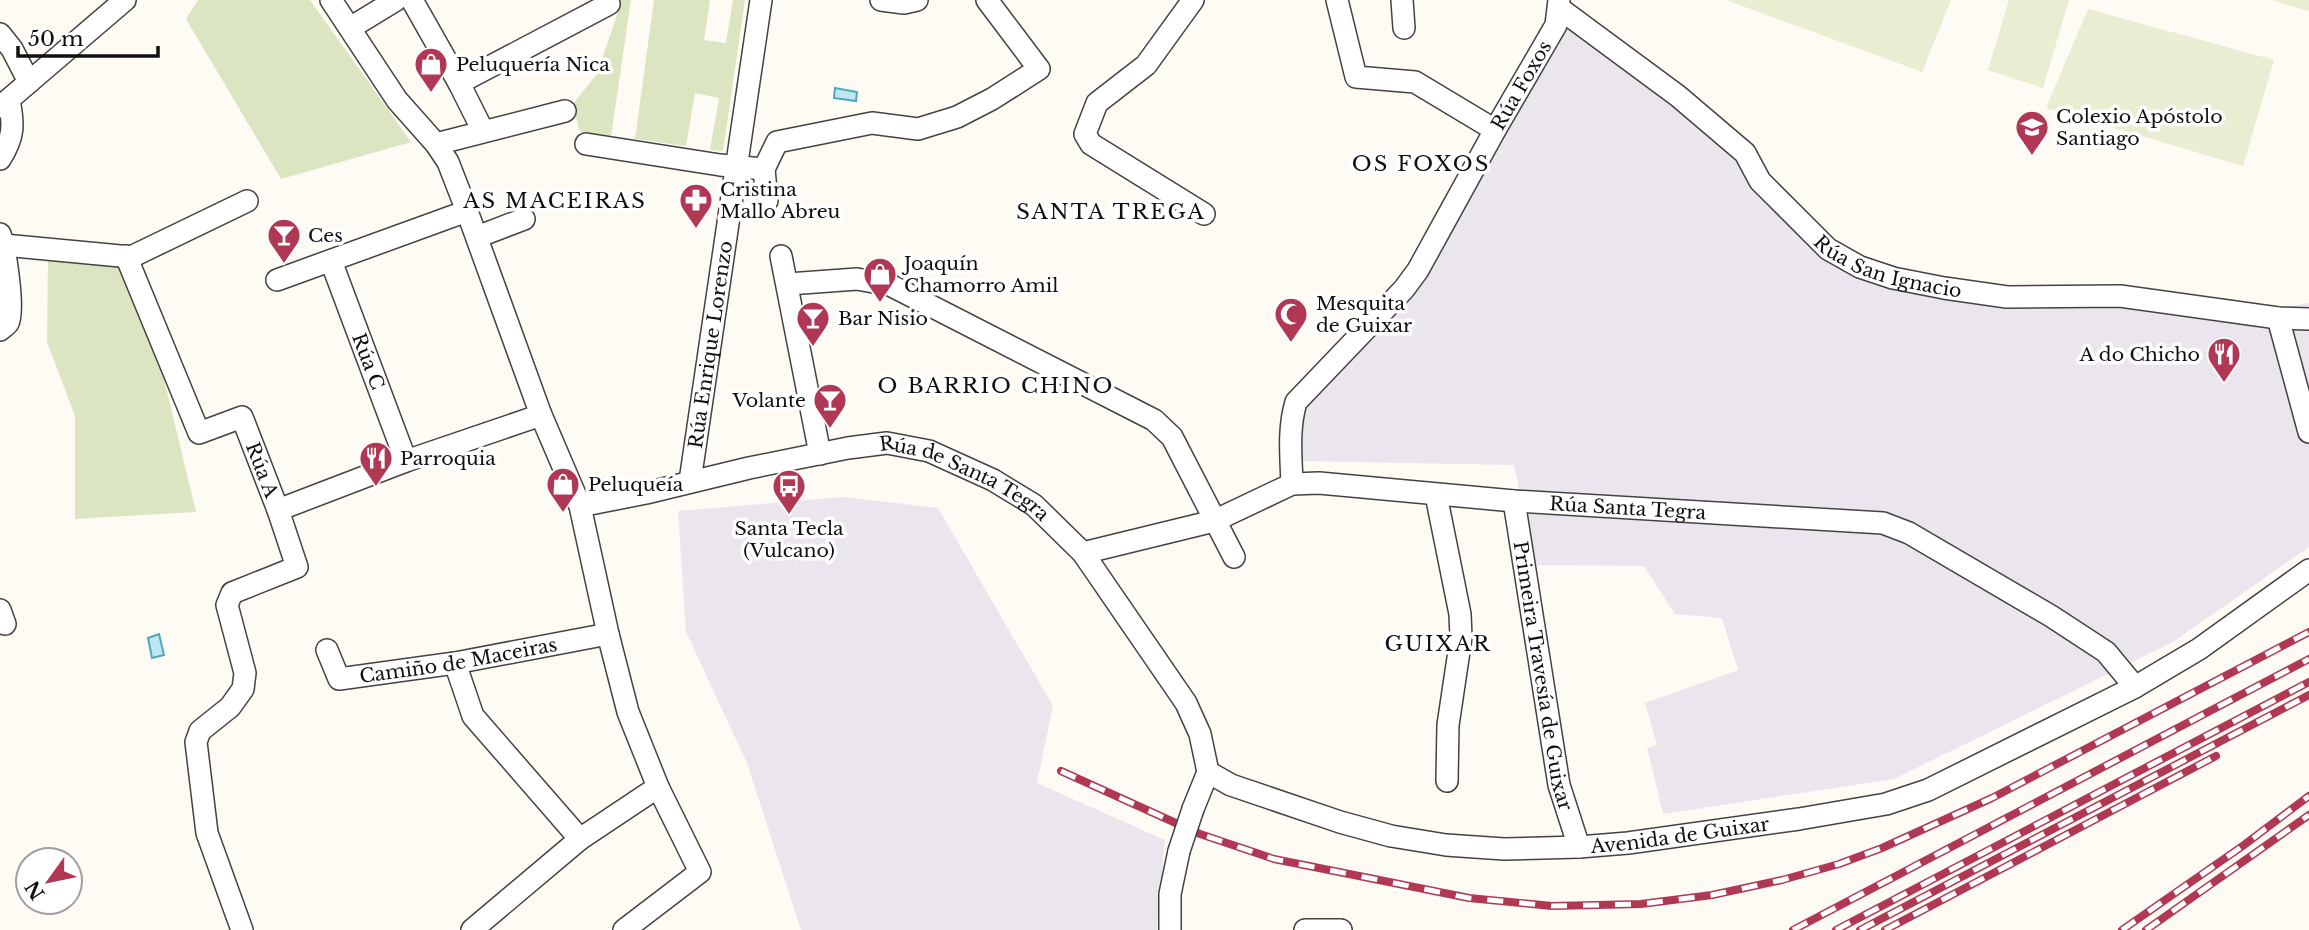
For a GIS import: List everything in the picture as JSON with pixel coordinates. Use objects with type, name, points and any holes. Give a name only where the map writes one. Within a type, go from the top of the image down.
[{"type":"street","points":[[0,159],[12,134],[13,121],[4,103],[125,0]]},
{"type":"street","points":[[331,0],[397,100],[436,144],[447,162],[541,415],[580,506],[628,712],[658,787],[700,872],[624,930]]},
{"type":"street","points":[[350,28],[396,0]]},
{"type":"street","points":[[412,0],[483,131]]},
{"type":"street","points":[[459,83],[609,4],[608,0]]},
{"type":"street","name":"Rúa Enrique Lorenzo","points":[[690,481],[761,0]]},
{"type":"street","points":[[881,0],[904,3],[917,0]]},
{"type":"street","points":[[767,201],[764,169],[777,142],[872,123],[918,129],[957,117],[992,99],[1039,69],[987,0]]},
{"type":"street","points":[[1193,0],[1146,65],[1097,103],[1085,134],[1091,144],[1204,214]]},
{"type":"street","points":[[1337,0],[1356,77],[1415,82],[1495,130]]},
{"type":"street","points":[[1402,0],[1404,28]]},
{"type":"street","name":"Rúa Foxos","points":[[1292,484],[1292,416],[1296,402],[1404,289],[1418,270],[1556,25],[1559,4]]},
{"type":"street","name":"Rúa San Ignacio","points":[[1559,4],[1678,96],[1736,145],[1745,153],[1760,181],[1828,249],[1860,267],[1892,278],[1931,286],[2007,297],[2120,296],[2278,318],[2309,319]]},
{"type":"street","points":[[0,34],[12,48],[29,82]]},
{"type":"street","points":[[436,144],[565,111]]},
{"type":"street","points":[[586,144],[764,169]]},
{"type":"street","points":[[0,330],[8,324],[12,312],[2,239],[131,257],[247,201]]},
{"type":"street","points":[[277,280],[467,211]]},
{"type":"street","points":[[477,237],[524,219]]},
{"type":"street","name":"Rúa A","points":[[126,256],[199,433],[242,417],[297,567],[232,593],[227,605],[245,673],[243,689],[230,707],[200,731],[196,742],[207,832],[242,930]]},
{"type":"street","points":[[781,256],[820,454]]},
{"type":"street","name":"Rúa C","points":[[331,261],[406,461]]},
{"type":"street","points":[[788,284],[857,278],[890,285],[1154,420],[1172,437],[1234,557]]},
{"type":"street","points":[[2278,318],[2309,432]]},
{"type":"street","points":[[278,510],[406,461],[541,415]]},
{"type":"street","name":"Rúa de Santa Tegra","points":[[580,506],[820,454],[887,443],[929,451],[993,480],[1034,505],[1083,553],[1186,703],[1200,734],[1208,772]]},
{"type":"street","name":"Rúa Santa Tegra","points":[[1083,553],[1214,521],[1292,484],[1319,483],[1514,501],[1884,523],[1909,533],[2062,623],[2106,652],[2135,687]]},
{"type":"street","points":[[1436,495],[1460,614],[1461,638],[1448,724],[1447,780]]},
{"type":"street","name":"Primeira Travesía de Guixar","points":[[1514,501],[1559,785],[1579,848]]},
{"type":"street","name":"Avenida de Guixar","points":[[1208,772],[1244,789],[1340,822],[1391,836],[1446,845],[1504,849],[1579,848],[1628,844],[1799,819],[1906,799],[2135,687],[2199,649],[2309,570]]},
{"type":"street","name":"Camiño de Maceiras","points":[[327,649],[340,679],[455,663],[608,634]]},
{"type":"street","points":[[455,663],[473,716],[580,839]]},
{"type":"street","points":[[1170,930],[1170,894],[1179,851],[1208,772]]},
{"type":"street","points":[[472,930],[580,839],[658,787]]},
{"type":"street","points":[[1305,930],[1341,930]]},
{"type":"shaded area","points":[[1581,18],[1762,175],[1851,257],[1963,287],[2219,308],[2284,308],[2309,303],[2309,547],[2173,642],[1894,779],[1663,814],[1647,748],[1657,745],[1645,703],[1738,670],[1722,618],[1675,614],[1644,566],[1535,565],[1514,465],[1298,461],[1298,405],[1350,356],[1555,39]]},
{"type":"shaded area","points":[[843,497],[938,508],[1053,706],[1037,783],[1165,840],[1157,930],[801,930],[747,763],[686,632],[678,511]]},
{"type":"green space","points":[[198,0],[310,0],[411,142],[281,179],[186,19]]},
{"type":"green space","points":[[616,0],[631,0],[611,136],[580,131],[572,105],[597,74],[618,12]]},
{"type":"green space","points":[[654,0],[710,0],[704,40],[726,43],[733,0],[745,0],[723,151],[710,150],[719,98],[695,93],[686,146],[635,139]]},
{"type":"green space","points":[[1726,0],[1951,0],[1922,72]]},
{"type":"green space","points":[[2009,0],[2069,0],[2043,88],[1988,70]]},
{"type":"green space","points":[[2272,0],[2309,0],[2309,11]]},
{"type":"green space","points":[[2088,9],[2274,60],[2243,166],[2046,108]]},
{"type":"green space","points":[[48,255],[136,263],[196,512],[75,519],[75,416],[47,342]]},
{"type":"water","points":[[835,88],[857,92],[856,101],[834,98]]},
{"type":"water","points":[[159,634],[164,655],[152,658],[148,638]]},
{"type":"railway","points":[[1061,771],[1200,834],[1274,859],[1469,898],[1552,906],[1641,904],[1712,895],[1782,880],[1839,864],[1882,848],[1992,798],[2309,632]]},
{"type":"railway","points":[[1793,930],[2309,659]]},
{"type":"railway","points":[[1836,930],[2309,682]]},
{"type":"railway","points":[[1860,930],[2309,695]]},
{"type":"railway","points":[[1885,930],[2216,756]]},
{"type":"railway","points":[[2122,930],[2309,796]]},
{"type":"railway","points":[[2146,930],[2309,815]]},
{"type":"place","name":"Peluquería Nica","points":[[431,94]]},
{"type":"place","name":"Colexio Apóstolo Santiago","points":[[2032,157]]},
{"type":"place","name":"Cristina Mallo Abreu","points":[[696,230]]},
{"type":"place","name":"Ces","points":[[284,265]]},
{"type":"place","name":"Joaquín Chamorro Amil","points":[[880,304]]},
{"type":"place","name":"Mesquita de Guixar","points":[[1291,344]]},
{"type":"place","name":"Bar Nisio","points":[[813,348]]},
{"type":"place","name":"A do Chicho","points":[[2224,384]]},
{"type":"place","name":"Volante","points":[[830,430]]},
{"type":"place","name":"Parroquia","points":[[376,488]]},
{"type":"place","name":"Peluqueía","points":[[563,514]]},
{"type":"place","name":"Santa Tecla (Vulcano)","points":[[789,516]]},
{"type":"district","name":"OS FOXOS","points":[[1421,164]]},
{"type":"district","name":"AS MACEIRAS","points":[[555,201]]},
{"type":"district","name":"SANTA TREGA","points":[[1111,212]]},
{"type":"district","name":"O BARRIO CHINO","points":[[996,386]]},
{"type":"district","name":"GUIXAR","points":[[1438,644]]}]
